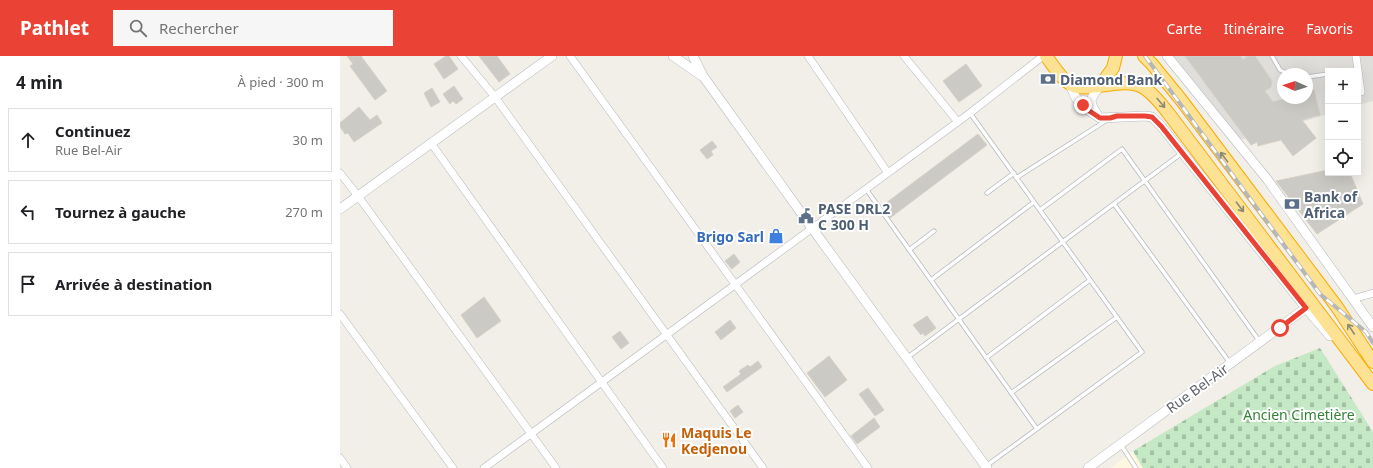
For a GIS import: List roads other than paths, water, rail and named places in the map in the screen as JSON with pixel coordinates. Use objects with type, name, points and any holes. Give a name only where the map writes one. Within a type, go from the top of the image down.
[{"type":"highway","points":[[1046,56],[1060,75],[1070,85],[1082,88],[1129,83],[1137,84],[1146,88],[1160,101],[1373,384]]},
{"type":"highway","points":[[1100,86],[1113,68],[1116,56]]},
{"type":"highway","points":[[1144,56],[1182,101],[1332,301],[1373,362]]},
{"type":"street","points":[[461,56],[495,97],[763,468]]},
{"type":"street","points":[[340,209],[552,56]]},
{"type":"street","points":[[570,56],[868,468]]},
{"type":"street","points":[[673,56],[703,76]]},
{"type":"street","points":[[693,56],[703,76],[906,358],[987,467]]},
{"type":"street","points":[[808,56],[888,173]]},
{"type":"street","points":[[904,56],[958,122]]},
{"type":"street","points":[[484,468],[958,122],[1043,56]]},
{"type":"street","points":[[1167,56],[1267,179],[1373,327]]},
{"type":"street","points":[[1356,56],[1358,68]]},
{"type":"street","points":[[1070,85],[1076,98],[1088,110],[1100,118],[1117,116],[1152,117],[1183,153],[1306,308],[1373,384]]},
{"type":"street","points":[[1100,86],[1092,96],[1091,104],[1100,118]]},
{"type":"street","points":[[431,143],[663,468]]},
{"type":"street","points":[[340,173],[556,468]]},
{"type":"street","points":[[1354,299],[1373,293]]},
{"type":"street","name":"Rue Bel-Air","points":[[1088,468],[1306,308]]},
{"type":"street","points":[[340,314],[453,468]]},
{"type":"street","points":[[340,458],[347,468]]},
{"type":"lane","points":[[1272,56],[1279,68]]},
{"type":"lane","points":[[1313,76],[1325,74]]},
{"type":"lane","points":[[970,113],[1142,352],[987,467]]},
{"type":"lane","points":[[1016,178],[1110,118]]},
{"type":"lane","points":[[1040,210],[1122,149],[1260,342]]},
{"type":"lane","points":[[906,358],[1183,153]]},
{"type":"lane","points":[[987,193],[1014,173]]},
{"type":"lane","points":[[866,189],[1037,429]]},
{"type":"lane","points":[[931,280],[1034,202]]},
{"type":"lane","points":[[1114,204],[1231,364]]},
{"type":"lane","points":[[909,250],[934,231]]},
{"type":"lane","points":[[986,358],[1090,280]]},
{"type":"lane","points":[[1011,393],[1117,317]]},
{"type":"lane","points":[[1121,444],[1136,468]]},
{"type":"railway","points":[[1145,56],[1320,294],[1366,332],[1373,343]]},
{"type":"place","name":"Diamond Bank","points":[[1048,79]]},
{"type":"place","name":"Bank of Africa","points":[[1292,204]]},
{"type":"place","name":"PASE DRL2 C 300 H","points":[[806,216]]},
{"type":"place","name":"Brigo Sarl","points":[[776,236]]},
{"type":"place","name":"Maquis Le Kedjenou","points":[[669,440]]},
{"type":"park label","name":"Ancien Cimetière","points":[[1299,414]]}]
